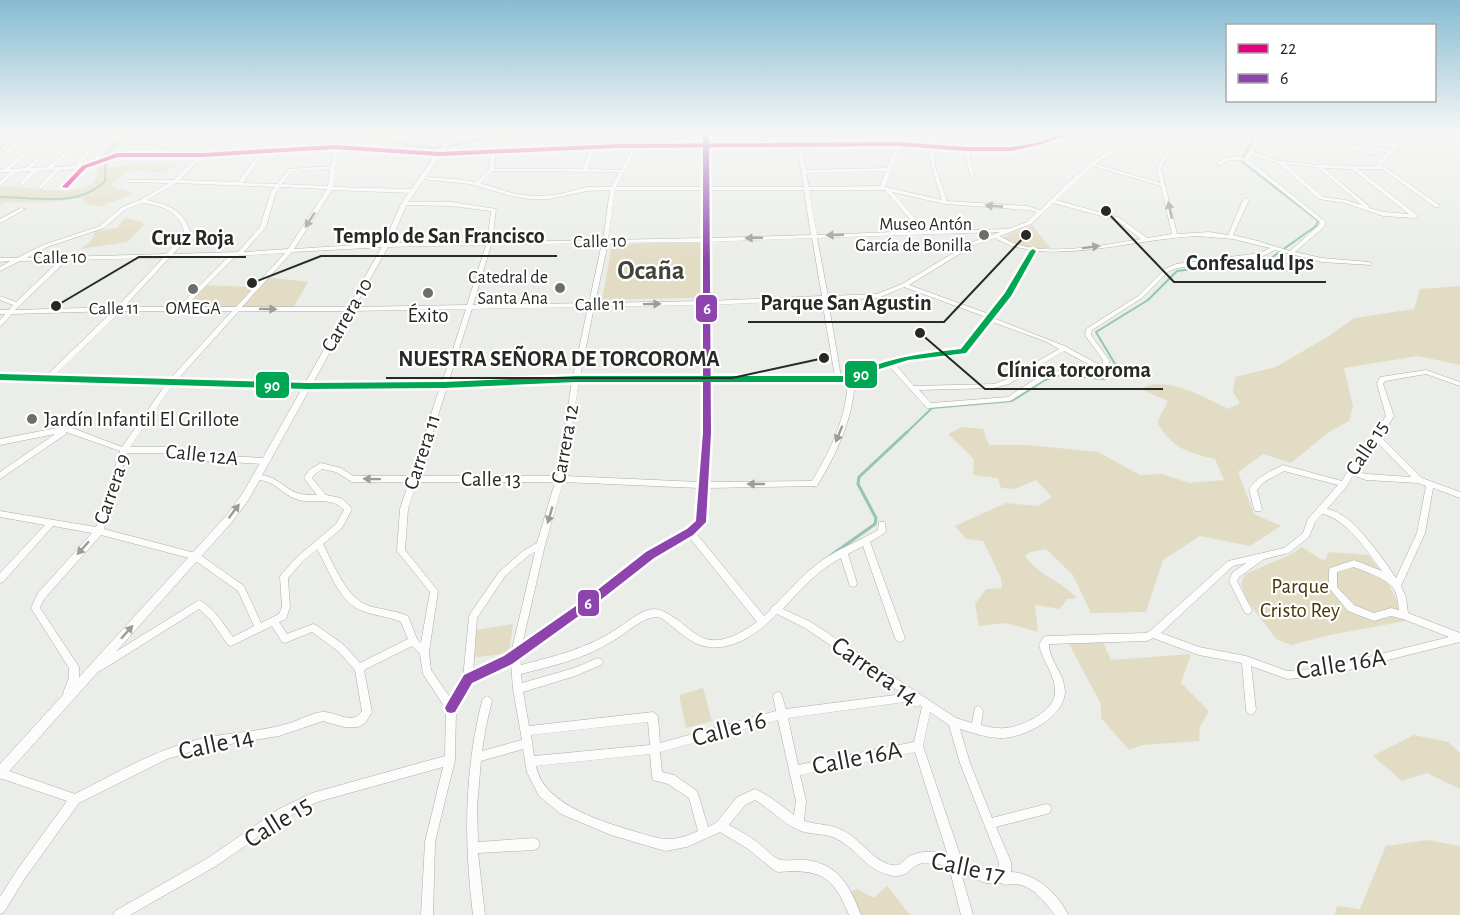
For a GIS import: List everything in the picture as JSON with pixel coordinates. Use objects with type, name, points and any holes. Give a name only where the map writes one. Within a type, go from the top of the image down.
[{"type":"street","points":[[22,184],[31,175]]},
{"type":"street","points":[[41,187],[53,175]]},
{"type":"street","points":[[65,188],[77,175]]},
{"type":"street","points":[[0,269],[45,246],[102,227],[124,208],[142,201],[183,175]]},
{"type":"street","points":[[240,183],[246,175]]},
{"type":"street","points":[[180,309],[263,227],[270,202],[277,187],[287,175]]},
{"type":"street","name":"Carrera 9","points":[[60,707],[71,687],[74,667],[34,608],[41,596],[99,531],[124,450],[171,382],[290,251],[330,189],[331,175]]},
{"type":"street","name":"Carrera 10","points":[[0,773],[229,519],[258,477],[386,245],[404,204],[424,175]]},
{"type":"street","points":[[477,184],[486,175]]},
{"type":"street","name":"Carrera 12","points":[[531,761],[518,689],[516,654],[541,545],[560,479],[576,379],[605,242],[613,189],[619,175]]},
{"type":"street","points":[[468,679],[516,654],[590,602],[650,555],[690,532],[701,522],[707,433],[707,175]]},
{"type":"street","points":[[803,175],[838,377]]},
{"type":"street","points":[[884,189],[888,175]]},
{"type":"street","points":[[936,175],[945,202]]},
{"type":"street","points":[[422,178],[477,184],[512,196],[537,198],[566,195],[587,189],[805,187],[884,189],[945,202],[1028,208],[1042,212],[1080,175]]},
{"type":"street","points":[[1128,175],[1162,185]]},
{"type":"street","points":[[1160,175],[1175,235]]},
{"type":"street","points":[[890,363],[929,406],[1010,399],[1043,377],[1065,373],[1093,377],[1104,373],[1106,360],[1088,335],[1089,329],[1140,297],[1167,270],[1176,266],[1261,255],[1282,250],[1322,226],[1323,222],[1264,175]]},
{"type":"street","points":[[1294,175],[1321,198],[1346,202],[1373,212],[1415,216],[1363,175]]},
{"type":"street","points":[[1328,175],[1373,212]]},
{"type":"street","points":[[1390,175],[1437,206]]},
{"type":"street","points":[[127,181],[240,183],[277,187],[412,191]]},
{"type":"street","points":[[884,189],[924,232]]},
{"type":"street","points":[[48,378],[119,309],[188,234],[187,227],[172,208],[163,204],[142,201]]},
{"type":"street","points":[[1052,201],[1118,219],[1145,239]]},
{"type":"street","points":[[1230,236],[1246,201]]},
{"type":"street","name":"Carrera 11","points":[[404,204],[452,204],[494,210],[489,244],[404,509],[400,544],[401,551],[434,591],[424,652],[426,671],[451,708]]},
{"type":"street","points":[[0,221],[23,209]]},
{"type":"street","name":"Calle 10","points":[[0,260],[237,254],[386,245],[705,240],[924,232],[994,234],[1019,227],[1042,212]]},
{"type":"street","points":[[994,234],[1032,251],[1078,248],[1175,235],[1220,234],[1322,260],[1369,264]]},
{"type":"street","name":"Calle 11","points":[[0,312],[236,308],[469,308],[706,303],[878,296],[904,285],[972,244],[994,234]]},
{"type":"street","points":[[0,376],[307,386],[444,385],[576,379],[838,377],[852,379],[907,358],[963,351],[1008,294],[1032,251]]},
{"type":"street","points":[[0,324],[17,304],[65,259]]},
{"type":"street","points":[[904,285],[1065,348],[1106,370]]},
{"type":"street","points":[[0,298],[17,304]]},
{"type":"street","points":[[913,388],[994,386],[1007,382],[1065,348]]},
{"type":"street","name":"Calle 15","points":[[1262,558],[1286,551],[1306,535],[1311,521],[1344,484],[1359,458],[1377,437],[1390,416],[1380,384],[1382,379],[1426,372],[1460,384]]},
{"type":"street","name":"Calle 13","points":[[323,497],[308,476],[321,466],[338,470],[352,479],[560,479],[702,484],[814,484],[833,450],[846,419],[852,396],[852,379]]},
{"type":"street","points":[[0,442],[67,429]]},
{"type":"street","points":[[0,476],[67,429]]},
{"type":"street","name":"Calle 12A","points":[[67,429],[124,450],[166,450],[189,458],[266,461]]},
{"type":"street","points":[[1377,437],[1419,480]]},
{"type":"street","points":[[1258,509],[1253,489],[1262,480],[1283,468],[1344,484]]},
{"type":"street","points":[[1351,472],[1366,477],[1419,480],[1460,495]]},
{"type":"street","points":[[90,673],[199,604],[213,616],[231,642],[283,616],[286,607],[284,577],[300,559],[339,526],[348,509],[340,501],[323,497],[303,498],[287,493],[280,484],[272,479],[258,477]]},
{"type":"street","points":[[1397,586],[1421,533],[1430,485]]},
{"type":"street","points":[[1321,511],[1330,512],[1342,519],[1397,586],[1402,598],[1404,615]]},
{"type":"street","points":[[0,514],[99,531],[196,556],[241,589],[259,628]]},
{"type":"street","points":[[0,579],[52,522]]},
{"type":"street","points":[[516,671],[581,653],[621,632],[648,614],[657,612],[666,615],[692,638],[714,645],[751,634],[818,568],[882,531],[882,524]]},
{"type":"street","points":[[690,532],[763,622]]},
{"type":"street","points":[[866,542],[900,638]]},
{"type":"street","name":"Carrera 11","points":[[319,544],[349,598],[358,606],[398,615],[405,619],[413,641],[424,652]]},
{"type":"street","points":[[427,915],[430,842],[450,760],[451,708],[468,679],[473,617],[502,574],[526,553],[541,545]]},
{"type":"street","points":[[844,553],[853,583]]},
{"type":"street","points":[[1248,610],[1233,581],[1235,575],[1262,558]]},
{"type":"street","points":[[927,706],[953,722],[976,729],[1004,733],[1032,725],[1053,710],[1060,696],[1055,667],[1044,653],[1044,644],[1047,640],[1147,637],[1154,634],[1231,563],[1262,558]]},
{"type":"street","points":[[1397,586],[1381,574],[1354,563],[1333,570],[1333,588],[1350,608],[1374,617],[1391,612],[1404,615],[1460,637]]},
{"type":"street","name":"Carrera 14","points":[[775,609],[808,625],[927,706],[918,746]]},
{"type":"street","points":[[274,622],[285,639],[313,628],[340,648],[359,668],[413,641]]},
{"type":"street","name":"Calle 16A","points":[[1154,634],[1199,651],[1246,660],[1287,675],[1324,672],[1460,637]]},
{"type":"street","points":[[1246,660],[1251,710]]},
{"type":"street","points":[[518,689],[575,672],[598,662]]},
{"type":"street","name":"Calle 14","points":[[75,799],[165,755],[200,744],[279,731],[323,716],[344,722],[358,722],[367,712],[359,668]]},
{"type":"street","points":[[778,696],[801,801],[798,824]]},
{"type":"street","name":"Calle 16","points":[[531,761],[655,749],[783,714],[904,698],[927,706]]},
{"type":"street","points":[[479,915],[472,848],[477,757],[487,701]]},
{"type":"street","points":[[976,729],[978,711]]},
{"type":"street","points":[[525,731],[653,717],[657,776],[670,779],[693,795],[704,833]]},
{"type":"street","points":[[953,722],[965,763],[1005,862],[1005,879]]},
{"type":"street","points":[[477,757],[527,742]]},
{"type":"street","points":[[918,746],[954,855],[952,863],[968,915]]},
{"type":"street","name":"Calle 16A","points":[[795,771],[918,746]]},
{"type":"street","name":"Calle 15","points":[[119,915],[212,862],[283,813],[316,797],[450,760]]},
{"type":"street","points":[[531,761],[532,772],[543,792],[564,810],[641,840],[665,846],[687,842],[722,826],[752,845],[778,866],[796,864],[819,867],[833,875],[846,892],[855,915]]},
{"type":"street","points":[[0,773],[75,799],[21,874],[0,908]]},
{"type":"street","name":"Calle 17","points":[[722,826],[741,801],[755,794],[798,824],[819,830],[831,830],[848,840],[877,866],[894,871],[909,866],[913,860],[925,857],[939,858],[986,877],[1019,878],[1032,883],[1047,896],[1062,915]]},
{"type":"street","points":[[989,824],[1046,809]]},
{"type":"street","points":[[472,848],[534,844]]},
{"type":"green space","points":[[97,175],[123,175],[110,186],[133,193],[100,207],[85,203],[82,198],[41,203],[6,202],[0,205],[0,186],[74,190],[95,182]]},
{"type":"green space","points":[[125,218],[140,221],[144,225],[127,242],[81,249],[91,241],[95,231],[117,228]]},
{"type":"green space","points":[[1032,225],[1050,248],[1028,248],[1001,238]]},
{"type":"green space","points":[[701,242],[703,292],[695,298],[602,300],[612,244]]},
{"type":"green space","points":[[264,277],[308,282],[293,308],[180,308],[204,285],[253,287]]},
{"type":"green space","points":[[1460,286],[1460,365],[1418,356],[1344,368],[1353,406],[1349,421],[1329,432],[1291,463],[1263,454],[1238,472],[1254,514],[1281,526],[1250,546],[1200,536],[1163,560],[1146,612],[1091,613],[1073,575],[1046,549],[1030,552],[1025,556],[1030,563],[1077,598],[1067,599],[1060,609],[1035,605],[1038,632],[1006,623],[979,626],[975,604],[986,589],[1002,588],[1001,578],[983,541],[966,539],[955,526],[1006,503],[1038,506],[1052,497],[1036,480],[1015,489],[1001,488],[998,478],[973,475],[974,459],[948,434],[962,427],[983,429],[989,445],[1027,445],[1098,452],[1140,475],[1162,474],[1189,483],[1224,480],[1215,459],[1181,448],[1168,438],[1157,422],[1168,401],[1140,389],[1162,384],[1173,386],[1229,409],[1240,403],[1233,392],[1235,377],[1276,367],[1329,336],[1354,318],[1414,309],[1420,289]]},
{"type":"green space","name":"Parque Cristo Rey","points":[[1302,547],[1325,560],[1329,552],[1368,555],[1390,586],[1405,621],[1291,645],[1276,639],[1246,599],[1241,584],[1245,574],[1290,555]]},
{"type":"green space","points":[[513,624],[510,647],[504,654],[478,657],[475,655],[476,630]]},
{"type":"green space","points":[[1103,642],[1111,660],[1191,654],[1181,683],[1209,711],[1200,727],[1199,741],[1142,745],[1129,750],[1101,718],[1101,704],[1069,644]]},
{"type":"green space","points":[[703,688],[712,721],[686,728],[679,695]]},
{"type":"green space","points":[[1414,735],[1448,742],[1460,753],[1460,789],[1427,773],[1402,781],[1373,756]]},
{"type":"green space","points":[[1428,840],[1460,846],[1460,915],[1335,915],[1337,906],[1360,909],[1386,846]]},
{"type":"green space","points":[[887,886],[910,915],[861,915],[851,891],[857,889],[874,898]]},
{"type":"waterway","points":[[0,197],[69,198],[94,189],[105,181],[105,175]]},
{"type":"waterway","points":[[905,434],[932,408],[1012,401],[1045,380],[1060,375],[1104,379],[1110,376],[1115,364],[1096,332],[1148,300],[1177,271],[1271,258],[1316,226],[1318,221],[1316,219],[1259,175]]},
{"type":"waterway","points":[[830,556],[875,524],[876,518],[858,484],[859,477],[907,432]]},
{"type":"transit line","name":"22","points":[[65,187],[77,175]]},
{"type":"transit line","name":"6","points":[[451,708],[468,679],[508,660],[590,602],[650,555],[690,532],[701,522],[707,433],[706,175]]},
{"type":"transit line","name":"90","points":[[0,377],[307,386],[444,385],[576,379],[852,379],[873,368],[907,358],[963,351],[1008,294],[1033,251]]},
{"type":"place","name":"Confesalud Ips","points":[[1106,211]]},
{"type":"place","name":"Museo Antón García de Bonilla","points":[[984,235]]},
{"type":"place","name":"Parque San Agustin","points":[[1026,235]]},
{"type":"place","name":"Templo de San Francisco","points":[[252,283]]},
{"type":"place","name":"Catedral de Santa Ana","points":[[560,288]]},
{"type":"place","name":"OMEGA","points":[[193,289]]},
{"type":"place","name":"Éxito","points":[[428,293]]},
{"type":"place","name":"Cruz Roja","points":[[56,306]]},
{"type":"place","name":"Clínica torcoroma","points":[[920,333]]},
{"type":"place","name":"NUESTRA SEÑORA DE TORCOROMA","points":[[824,358]]},
{"type":"place","name":"Jardín Infantil El Grillote","points":[[32,419]]},
{"type":"district","name":"Ocaña","points":[[651,270]]}]
